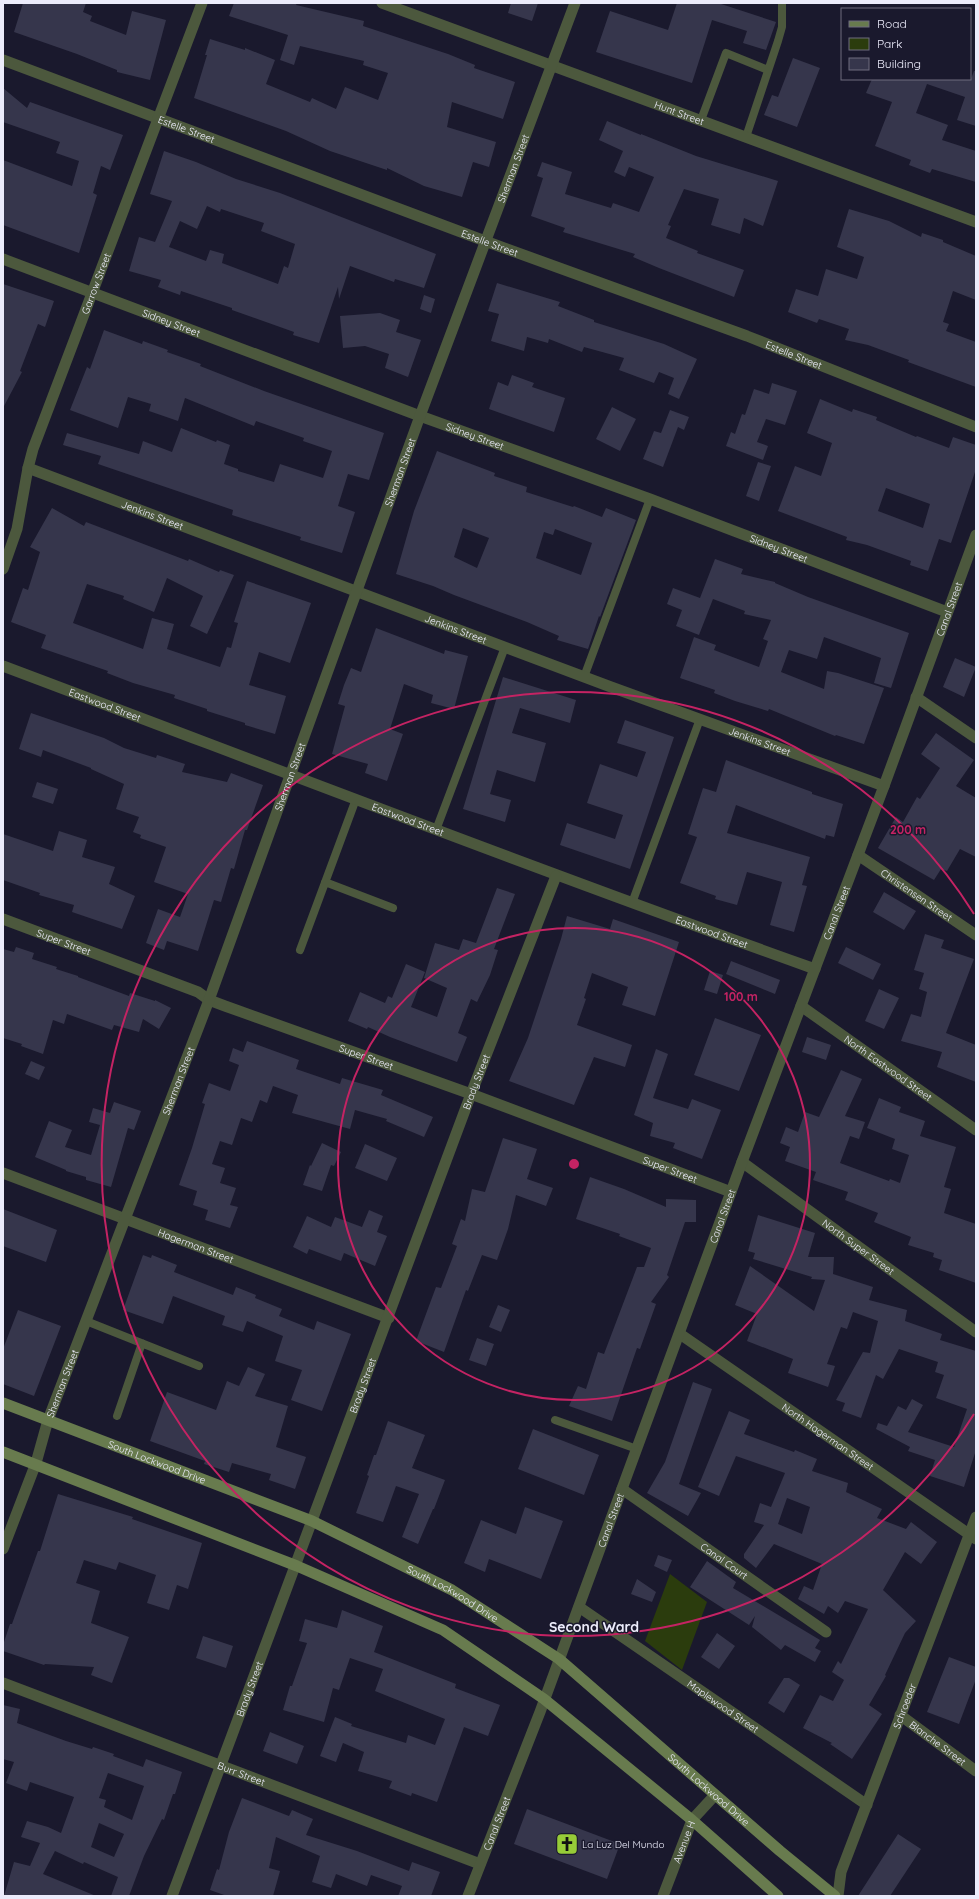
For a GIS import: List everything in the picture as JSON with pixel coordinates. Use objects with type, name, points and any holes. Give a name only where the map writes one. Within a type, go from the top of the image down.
[{"type":"main road","name":"South Lockwood Drive","points":[[3,1403],[312,1521],[452,1590],[559,1659],[834,1896]]},
{"type":"main road","points":[[3,1452],[36,1463],[297,1566],[442,1630],[544,1699],[692,1820],[778,1896]]},
{"type":"street","name":"Garrow Street","points":[[3,569],[17,529],[28,468],[91,293],[202,3]]},
{"type":"street","name":"Hunt Street","points":[[382,3],[976,222]]},
{"type":"street","name":"Sherman Street","points":[[3,1549],[36,1463],[48,1420],[124,1218],[209,1000],[420,416],[575,3]]},
{"type":"street","name":"Estelle Street","points":[[3,60],[485,241],[747,336],[976,426]]},
{"type":"street","name":"Sidney Street","points":[[3,259],[420,416],[650,499],[947,612]]},
{"type":"street","name":"Jenkins Street","points":[[28,468],[584,677],[884,786]]},
{"type":"street","name":"Canal Street","points":[[468,1896],[579,1607],[742,1162],[884,786],[976,535]]},
{"type":"street","name":"Eastwood Street","points":[[3,666],[290,773],[556,876],[815,969]]},
{"type":"street","points":[[916,697],[976,738]]},
{"type":"street","name":"Christensen Street","points":[[858,855],[976,935]]},
{"type":"street","name":"Brady Street","points":[[172,1896],[297,1566],[312,1521],[389,1318],[471,1094],[556,876]]},
{"type":"street","name":"Super Street","points":[[3,919],[198,992],[209,1000],[471,1094],[731,1192]]},
{"type":"street","name":"North Eastwood Street","points":[[800,1006],[976,1130]]},
{"type":"street","name":"North Super Street","points":[[742,1162],[976,1332]]},
{"type":"street","name":"Hagerman Street","points":[[3,1173],[389,1318]]},
{"type":"street","name":"North Hagerman Street","points":[[680,1334],[973,1537]]},
{"type":"street","name":"Canal Court","points":[[622,1489],[826,1632]]},
{"type":"street","name":"Schroeder","points":[[838,1896],[841,1872],[900,1715],[973,1537],[976,1517]]},
{"type":"street","name":"Maplewood Street","points":[[579,1607],[867,1805]]},
{"type":"street","name":"Burr Street","points":[[3,1683],[480,1864]]},
{"type":"street","name":"Blanche Street","points":[[900,1715],[976,1771]]},
{"type":"street","name":"Avenue H","points":[[663,1896],[692,1820],[715,1795]]},
{"type":"lane","points":[[746,137],[782,27],[782,3]]},
{"type":"lane","points":[[701,120],[726,53],[768,70]]},
{"type":"lane","points":[[584,677],[650,499]]},
{"type":"lane","points":[[436,830],[505,647]]},
{"type":"lane","points":[[632,903],[700,719]]},
{"type":"lane","points":[[300,950],[356,799]]},
{"type":"lane","points":[[325,882],[393,908]]},
{"type":"lane","points":[[86,1321],[199,1366]]},
{"type":"lane","points":[[117,1416],[142,1343]]},
{"type":"lane","points":[[555,1420],[637,1449]]},
{"type":"green space","points":[[670,1574],[707,1602],[682,1670],[645,1641]]},
{"type":"building","points":[[23,3],[86,3],[83,12],[92,16],[90,21],[126,35],[132,11],[166,20],[150,80],[117,72],[117,70],[77,54],[14,32]]},
{"type":"building","points":[[234,3],[297,3],[296,5],[364,21],[363,26],[448,54],[475,65],[474,68],[515,82],[503,119],[452,102],[447,127],[496,142],[489,167],[473,162],[462,197],[424,186],[387,168],[387,170],[330,151],[286,131],[194,98],[207,55],[205,55],[210,39],[245,50],[245,48],[275,60],[266,84],[310,102],[312,98],[336,109],[345,87],[378,100],[388,73],[363,65],[364,61],[300,46],[294,65],[280,60],[288,35],[229,16]]},
{"type":"building","points":[[511,3],[538,3],[532,21],[508,13]]},
{"type":"building","points":[[677,3],[718,3],[776,22],[766,50],[743,43],[747,31],[712,20],[692,83],[596,52],[610,11],[668,30]]},
{"type":"building","points":[[793,58],[820,68],[797,127],[764,115],[772,95],[778,97]]},
{"type":"building","points":[[974,71],[976,71],[976,126],[957,120],[965,97],[927,84],[916,113],[948,125],[942,140],[976,151],[976,182],[932,169],[930,173],[909,165],[911,160],[875,146],[892,102],[866,93],[872,80],[971,79]]},
{"type":"building","points":[[3,88],[27,108],[30,102],[123,135],[110,170],[101,166],[93,193],[97,195],[79,253],[3,225],[3,160],[72,186],[79,161],[56,153],[60,142],[3,122]]},
{"type":"building","points":[[607,121],[696,156],[778,181],[763,226],[744,218],[740,234],[711,225],[719,199],[684,189],[668,225],[671,226],[666,238],[698,251],[697,253],[744,270],[734,297],[633,257],[635,254],[563,232],[565,228],[531,216],[543,178],[537,176],[542,162],[572,172],[565,194],[611,208],[613,203],[639,212],[654,177],[629,167],[625,177],[614,172],[623,151],[599,140]]},
{"type":"building","points":[[164,151],[196,162],[236,179],[280,193],[436,254],[424,288],[395,279],[394,282],[350,266],[339,299],[338,287],[319,343],[293,335],[294,332],[232,310],[232,308],[181,291],[180,295],[158,287],[161,280],[129,271],[139,237],[155,242],[172,201],[150,194]],"holes":[[[207,206],[220,212],[221,209],[264,223],[261,231],[295,244],[288,268],[284,266],[278,284],[222,263],[224,254],[210,250],[206,261],[169,247],[180,221],[197,229]]]},
{"type":"building","points":[[849,209],[889,221],[921,237],[922,233],[943,240],[943,242],[976,256],[976,300],[953,291],[943,322],[949,324],[946,331],[976,342],[976,387],[908,362],[909,360],[868,345],[845,340],[849,329],[819,319],[817,323],[788,312],[796,289],[818,296],[826,269],[857,279],[864,257],[837,247]]},
{"type":"building","points":[[497,283],[560,302],[558,306],[594,320],[594,322],[664,344],[697,359],[679,399],[668,394],[674,378],[659,372],[654,383],[619,370],[624,358],[584,347],[582,352],[549,339],[548,343],[527,337],[524,351],[491,341],[499,314],[488,311]]},
{"type":"building","points":[[3,284],[54,301],[45,327],[38,324],[20,371],[22,372],[3,408]]},
{"type":"building","points":[[424,295],[435,299],[431,313],[420,309]]},
{"type":"building","points":[[380,313],[400,320],[396,332],[421,340],[408,377],[385,368],[389,354],[365,346],[343,348],[340,316]]},
{"type":"building","points":[[104,330],[142,344],[143,341],[168,350],[167,352],[201,364],[200,366],[264,391],[384,433],[369,480],[348,474],[338,506],[355,512],[342,553],[300,540],[301,537],[232,515],[233,510],[98,464],[101,456],[63,445],[67,433],[139,454],[143,441],[172,452],[181,428],[216,442],[217,440],[230,445],[224,464],[238,469],[238,471],[274,482],[280,464],[323,478],[332,451],[303,441],[304,438],[256,421],[254,426],[185,398],[178,421],[149,411],[151,404],[128,397],[118,428],[70,410],[87,367],[90,369]]},
{"type":"building","points":[[512,375],[534,383],[532,387],[565,398],[554,432],[489,409],[498,382],[508,386]]},
{"type":"building","points":[[772,383],[797,391],[785,425],[766,419],[757,442],[768,446],[763,460],[726,446],[731,432],[735,434],[742,414],[745,415],[754,389],[769,394]]},
{"type":"building","points":[[820,399],[852,412],[853,409],[877,417],[876,420],[916,437],[917,436],[949,448],[953,437],[976,445],[976,469],[951,543],[939,539],[928,571],[910,565],[911,561],[867,545],[846,540],[847,537],[778,511],[795,466],[821,476],[832,443],[807,433]],"holes":[[[886,488],[930,504],[923,528],[878,511]]]},
{"type":"building","points":[[612,407],[636,419],[620,451],[596,439]]},
{"type":"building","points":[[670,410],[689,417],[684,430],[678,427],[663,467],[643,459],[654,431],[661,433]]},
{"type":"building","points":[[437,451],[495,473],[494,476],[527,487],[526,492],[573,507],[574,506],[602,517],[606,508],[636,520],[588,649],[557,640],[559,636],[527,622],[433,586],[396,574],[414,511]],"holes":[[[463,528],[489,538],[477,568],[454,557]],[[555,529],[592,543],[581,575],[536,558],[544,532],[553,535]]]},
{"type":"building","points":[[758,462],[771,466],[759,501],[746,496]]},
{"type":"building","points":[[52,508],[84,526],[86,522],[188,561],[189,559],[219,572],[220,570],[234,575],[207,634],[190,626],[203,596],[167,578],[154,612],[123,599],[124,596],[87,584],[73,623],[143,649],[152,618],[174,624],[167,649],[220,667],[227,647],[231,648],[238,623],[234,622],[247,581],[311,603],[290,663],[259,652],[249,685],[286,696],[275,734],[207,711],[207,709],[174,698],[175,695],[133,683],[107,673],[108,671],[41,648],[46,635],[11,622],[23,588],[28,590],[40,552],[30,547]]},
{"type":"building","points":[[715,559],[743,569],[741,574],[775,582],[808,597],[909,633],[891,688],[874,683],[881,658],[824,637],[817,659],[789,650],[781,672],[824,689],[827,671],[838,673],[884,688],[864,744],[836,735],[835,736],[769,709],[768,711],[735,701],[714,693],[715,690],[680,678],[694,637],[716,645],[714,650],[759,667],[768,641],[763,639],[771,620],[744,614],[745,611],[713,599],[699,635],[676,626],[682,610],[667,604],[673,588],[700,598]]},
{"type":"building","points":[[376,628],[444,654],[445,650],[468,656],[454,709],[431,703],[433,695],[404,684],[390,729],[403,734],[387,781],[365,773],[368,764],[332,754],[345,706],[338,704],[344,685],[351,668],[361,672]]},
{"type":"building","points":[[955,658],[976,667],[964,697],[943,687]]},
{"type":"building","points":[[503,677],[576,700],[570,723],[520,708],[512,733],[546,743],[535,782],[497,770],[490,794],[511,800],[505,822],[463,809]]},
{"type":"building","points":[[31,713],[104,738],[124,748],[156,758],[157,755],[185,764],[182,772],[227,782],[231,773],[263,785],[247,830],[245,830],[234,869],[231,868],[221,902],[214,900],[198,951],[167,941],[164,950],[146,943],[158,909],[180,917],[188,894],[154,882],[166,847],[140,838],[141,835],[133,832],[139,817],[116,809],[124,784],[91,768],[43,750],[41,757],[19,749]]},
{"type":"building","points":[[625,720],[674,737],[630,869],[560,845],[567,823],[615,839],[623,815],[587,803],[600,764],[637,777],[646,752],[617,743]]},
{"type":"building","points":[[936,733],[974,760],[956,786],[976,798],[976,857],[960,849],[947,871],[941,869],[934,880],[878,848],[896,817],[903,822],[917,797],[920,799],[940,768],[921,754]]},
{"type":"building","points":[[726,760],[812,792],[812,794],[843,804],[834,837],[826,835],[825,839],[736,805],[727,833],[810,857],[802,885],[807,886],[794,932],[770,925],[782,882],[747,872],[737,905],[715,899],[716,896],[680,883],[697,837],[688,834],[703,788],[716,792]]},
{"type":"building","points":[[37,782],[58,789],[53,804],[32,797]]},
{"type":"building","points":[[59,831],[87,840],[82,857],[115,867],[109,884],[135,896],[122,929],[72,912],[74,905],[39,895],[40,893],[3,880],[3,834],[53,851]]},
{"type":"building","points":[[497,888],[515,894],[494,949],[498,950],[490,975],[477,1002],[471,999],[458,1033],[467,1037],[457,1062],[390,1037],[368,1027],[367,1029],[348,1021],[360,992],[385,1003],[388,996],[392,998],[406,964],[425,972],[411,1007],[437,1017],[447,988],[424,978],[435,943],[459,950],[463,939],[476,943]]},
{"type":"building","points":[[884,892],[916,911],[904,930],[873,912]]},
{"type":"building","points":[[567,916],[610,929],[613,919],[679,942],[655,1016],[622,1005],[628,987],[592,973],[584,998],[586,999],[577,1025],[632,1045],[625,1067],[594,1057],[574,1105],[509,1081],[528,1038],[561,939]]},
{"type":"building","points":[[925,934],[944,940],[941,948],[974,959],[946,1033],[976,1045],[976,1082],[937,1067],[942,1052],[901,1041],[911,1014],[921,1017],[927,992],[919,989],[924,973],[914,970]]},
{"type":"building","points":[[16,947],[34,953],[32,959],[57,967],[56,969],[129,996],[130,993],[155,1000],[171,1008],[159,1029],[143,1019],[139,1032],[114,1025],[112,1030],[67,1014],[64,1024],[53,1020],[43,1054],[21,1046],[22,1044],[3,1038],[3,949],[14,952]]},
{"type":"building","points":[[846,947],[881,964],[873,980],[838,963]]},
{"type":"building","points":[[731,961],[780,980],[775,994],[726,974]]},
{"type":"building","points":[[710,971],[723,975],[717,994],[704,990]]},
{"type":"building","points":[[879,989],[899,998],[884,1029],[865,1021]]},
{"type":"building","points":[[715,1018],[761,1035],[739,1091],[694,1075]]},
{"type":"building","points":[[807,1037],[831,1045],[826,1060],[802,1052]]},
{"type":"building","points":[[247,1041],[299,1060],[296,1069],[340,1084],[342,1078],[383,1090],[381,1095],[433,1117],[424,1137],[386,1121],[387,1119],[355,1110],[350,1129],[292,1113],[298,1095],[273,1086],[267,1103],[260,1100],[252,1122],[241,1118],[232,1145],[220,1141],[212,1164],[225,1168],[220,1183],[236,1188],[230,1205],[238,1207],[230,1228],[205,1220],[208,1210],[193,1205],[197,1191],[179,1185],[205,1104],[202,1103],[209,1083],[230,1091],[239,1065],[229,1061],[233,1048],[243,1052]]},
{"type":"building","points":[[656,1049],[668,1054],[653,1098],[688,1109],[692,1099],[721,1110],[702,1159],[673,1148],[675,1143],[650,1136],[653,1123],[634,1115]]},
{"type":"building","points":[[31,1061],[45,1067],[39,1080],[25,1074]]},
{"type":"building","points":[[841,1070],[862,1079],[845,1116],[865,1122],[859,1139],[850,1136],[840,1163],[889,1181],[890,1179],[900,1183],[909,1155],[892,1149],[895,1139],[867,1128],[879,1098],[901,1107],[899,1112],[925,1121],[920,1136],[956,1147],[944,1187],[951,1189],[944,1213],[976,1224],[976,1283],[939,1270],[942,1260],[933,1257],[934,1253],[908,1245],[911,1237],[874,1222],[878,1213],[845,1200],[848,1192],[813,1180],[816,1172],[785,1161],[790,1147],[780,1143],[786,1127],[798,1132],[805,1112],[819,1117]]},
{"type":"building","points":[[114,1102],[141,1111],[134,1130],[128,1128],[111,1187],[86,1180],[86,1177],[66,1171],[35,1157],[49,1121],[72,1130],[65,1147],[91,1155],[100,1125],[89,1122],[93,1108],[110,1113]]},
{"type":"building","points":[[503,1138],[537,1149],[527,1179],[553,1188],[546,1206],[516,1195],[508,1229],[497,1260],[482,1255],[468,1291],[466,1290],[444,1352],[416,1341],[436,1287],[441,1288],[457,1246],[452,1244],[461,1219],[465,1221],[472,1189],[485,1192]]},
{"type":"building","points":[[322,1143],[341,1152],[334,1166],[331,1165],[322,1191],[303,1185],[310,1165],[311,1166]]},
{"type":"building","points":[[365,1144],[397,1158],[387,1181],[355,1168]]},
{"type":"building","points":[[590,1177],[624,1189],[666,1207],[666,1199],[696,1200],[696,1222],[685,1222],[667,1275],[669,1277],[651,1302],[656,1304],[640,1349],[637,1348],[612,1421],[569,1406],[578,1386],[586,1389],[598,1352],[604,1354],[637,1267],[644,1267],[651,1248],[619,1236],[620,1234],[576,1219]]},
{"type":"building","points":[[3,1209],[57,1230],[46,1262],[3,1246]]},
{"type":"building","points":[[369,1210],[383,1216],[377,1232],[387,1236],[375,1266],[344,1253],[341,1261],[309,1249],[307,1254],[293,1247],[307,1216],[331,1227],[335,1217],[362,1227]]},
{"type":"building","points":[[758,1215],[815,1233],[808,1257],[834,1257],[833,1274],[873,1287],[869,1300],[907,1310],[905,1321],[942,1334],[940,1340],[976,1351],[976,1450],[964,1487],[930,1476],[935,1460],[908,1451],[910,1447],[876,1429],[878,1423],[887,1426],[898,1406],[906,1410],[912,1399],[923,1405],[908,1432],[954,1447],[967,1409],[936,1398],[944,1375],[935,1372],[938,1362],[899,1349],[883,1379],[876,1375],[861,1418],[842,1411],[845,1403],[836,1400],[863,1352],[870,1353],[878,1321],[853,1312],[847,1329],[841,1327],[827,1364],[835,1366],[828,1387],[788,1373],[793,1359],[747,1341],[757,1314],[735,1305],[750,1266],[814,1311],[825,1280],[811,1279],[812,1277],[753,1259],[755,1253],[748,1251]]},
{"type":"building","points":[[143,1255],[151,1258],[152,1255],[177,1265],[174,1272],[233,1295],[236,1287],[256,1295],[255,1298],[282,1309],[279,1316],[314,1330],[317,1321],[351,1334],[322,1411],[291,1400],[302,1370],[275,1361],[283,1336],[247,1321],[243,1332],[222,1325],[225,1316],[173,1296],[163,1324],[123,1310]]},
{"type":"building","points":[[498,1305],[510,1310],[501,1332],[489,1327]]},
{"type":"building","points":[[18,1310],[61,1326],[34,1396],[3,1384],[3,1349]]},
{"type":"building","points":[[477,1338],[494,1344],[486,1366],[469,1360]]},
{"type":"building","points":[[248,1367],[265,1374],[255,1396],[288,1406],[276,1447],[306,1457],[295,1489],[269,1480],[271,1474],[232,1463],[229,1472],[204,1464],[205,1461],[150,1441],[167,1392],[216,1410],[227,1381],[239,1386]]},
{"type":"building","points":[[693,1382],[712,1389],[679,1484],[701,1493],[688,1516],[647,1493],[665,1462]]},
{"type":"building","points":[[729,1411],[750,1420],[744,1434],[794,1452],[795,1450],[817,1459],[812,1471],[848,1483],[846,1492],[882,1509],[877,1518],[906,1529],[911,1522],[937,1542],[921,1564],[905,1552],[883,1590],[916,1621],[905,1633],[885,1675],[886,1676],[869,1705],[882,1714],[852,1759],[830,1744],[832,1743],[803,1728],[820,1695],[833,1701],[844,1680],[832,1672],[838,1661],[841,1664],[868,1609],[845,1601],[838,1613],[828,1606],[824,1614],[798,1599],[804,1586],[813,1590],[822,1564],[774,1544],[756,1568],[744,1558],[744,1554],[764,1525],[754,1522],[760,1503],[771,1507],[785,1473],[736,1456],[719,1496],[698,1487]],"holes":[[[787,1498],[810,1507],[802,1534],[778,1524]]]},
{"type":"building","points":[[388,1421],[425,1435],[412,1468],[445,1480],[418,1544],[402,1537],[419,1494],[396,1486],[383,1522],[356,1513],[369,1476],[367,1475]]},
{"type":"building","points":[[533,1429],[599,1455],[584,1495],[518,1469]]},
{"type":"building","points":[[58,1494],[133,1517],[132,1519],[202,1543],[188,1589],[177,1585],[169,1610],[147,1603],[156,1575],[119,1562],[116,1570],[84,1560],[76,1583],[100,1591],[91,1623],[129,1637],[112,1683],[91,1675],[94,1667],[44,1665],[3,1651],[3,1645],[10,1624],[12,1624],[38,1551],[40,1551]]},
{"type":"building","points":[[525,1507],[563,1521],[541,1579],[489,1559],[485,1572],[464,1563],[481,1520],[516,1534]]},
{"type":"building","points":[[658,1555],[672,1560],[667,1572],[654,1566]]},
{"type":"building","points":[[707,1561],[736,1582],[733,1588],[820,1640],[815,1648],[821,1651],[815,1662],[785,1645],[781,1650],[752,1627],[755,1616],[749,1625],[690,1587]]},
{"type":"building","points":[[637,1579],[656,1592],[652,1602],[631,1594]]},
{"type":"building","points":[[342,1610],[383,1626],[374,1652],[456,1684],[455,1688],[500,1705],[488,1736],[464,1727],[437,1802],[412,1793],[411,1796],[389,1788],[392,1781],[358,1771],[364,1752],[343,1743],[336,1762],[320,1756],[335,1717],[352,1724],[351,1726],[406,1743],[408,1735],[435,1745],[445,1719],[375,1691],[383,1669],[350,1658],[339,1690],[333,1688],[324,1722],[283,1710],[290,1686],[292,1686],[307,1643],[299,1641],[305,1619],[337,1628]]},
{"type":"building","points":[[717,1633],[735,1646],[719,1669],[701,1657]]},
{"type":"building","points":[[203,1636],[233,1646],[226,1668],[196,1658]]},
{"type":"building","points":[[949,1657],[976,1667],[976,1679],[959,1724],[927,1712]]},
{"type":"building","points":[[784,1678],[789,1678],[800,1685],[784,1713],[768,1703]]},
{"type":"building","points":[[3,1705],[20,1709],[17,1723],[66,1741],[92,1749],[93,1747],[114,1754],[113,1756],[143,1767],[146,1759],[182,1772],[164,1820],[162,1819],[144,1856],[129,1896],[111,1896],[118,1877],[84,1862],[83,1864],[55,1851],[43,1874],[96,1896],[4,1896],[14,1862],[30,1866],[40,1843],[21,1837],[27,1821],[48,1827],[61,1833],[74,1797],[30,1782],[27,1791],[6,1783],[14,1762],[3,1759]],"holes":[[[108,1773],[144,1786],[132,1820],[104,1807],[106,1800],[99,1798]],[[99,1823],[124,1834],[114,1857],[91,1847]]]},
{"type":"building","points":[[270,1732],[304,1746],[297,1764],[263,1751]]},
{"type":"building","points":[[242,1798],[289,1816],[292,1810],[313,1819],[306,1835],[357,1851],[409,1871],[412,1862],[440,1872],[431,1896],[398,1896],[402,1886],[371,1875],[367,1886],[336,1874],[331,1888],[312,1882],[320,1856],[276,1837],[269,1868],[280,1871],[273,1896],[227,1896],[210,1890],[217,1869],[219,1870],[229,1832]]},
{"type":"building","name":"La Luz Del Mundo","points":[[527,1809],[620,1844],[607,1879],[514,1844]]},
{"type":"building","points":[[898,1834],[921,1849],[890,1896],[858,1896]]},
{"type":"place","name":"La Luz Del Mundo","points":[[567,1844]]},
{"type":"district","name":"Second Ward","points":[[594,1627]]}]
